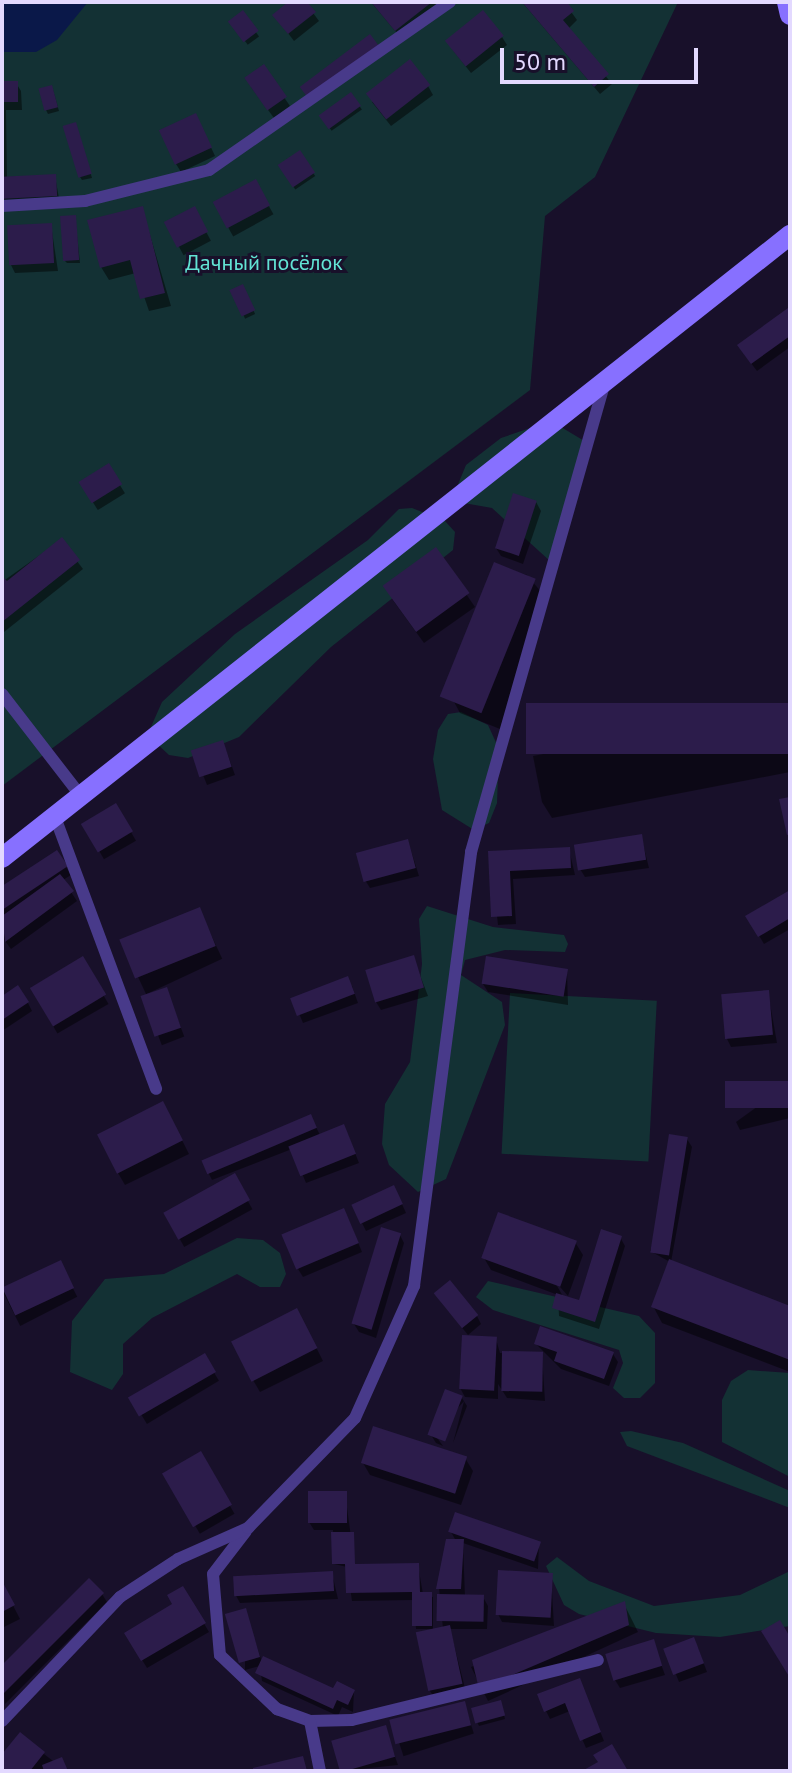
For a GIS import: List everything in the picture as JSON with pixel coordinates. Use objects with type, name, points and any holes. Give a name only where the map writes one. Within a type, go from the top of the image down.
[{"type":"main road","points":[[787,2],[790,15]]},
{"type":"main road","points":[[2,858],[607,374],[790,235]]},
{"type":"lane","points":[[2,206],[85,201],[209,170],[450,2]]},
{"type":"lane","points":[[598,1660],[352,1720],[310,1721],[277,1709],[220,1655],[213,1574],[248,1528],[355,1418],[414,1286],[471,852],[607,374]]},
{"type":"lane","points":[[2,694],[47,758],[80,795]]},
{"type":"lane","points":[[55,817],[156,1089]]},
{"type":"lane","points":[[2,1721],[120,1597],[178,1559],[248,1528]]},
{"type":"lane","points":[[310,1721],[320,1771]]},
{"type":"green space","name":"Дачный посёлок","points":[[2,2],[678,2],[595,177],[545,216],[530,390],[2,786]]},
{"type":"green space","points":[[551,421],[586,442],[551,562],[492,508],[458,502],[454,494],[466,465],[501,438]]},
{"type":"green space","points":[[412,508],[445,521],[455,532],[453,550],[331,647],[239,737],[188,758],[169,755],[155,742],[150,729],[162,702],[235,634],[368,540],[399,509]]},
{"type":"green space","points":[[461,712],[488,725],[499,749],[497,803],[489,823],[474,830],[442,810],[433,759],[438,730],[448,714]]},
{"type":"green space","points":[[427,906],[493,927],[564,935],[568,944],[565,952],[505,950],[465,960],[461,975],[502,1002],[505,1025],[446,1179],[418,1192],[389,1165],[382,1144],[385,1104],[410,1062],[422,964],[419,919]]},
{"type":"green space","points":[[510,993],[657,1001],[648,1161],[502,1154]]},
{"type":"green space","points":[[237,1238],[263,1240],[280,1253],[286,1274],[280,1287],[260,1287],[237,1274],[152,1318],[123,1344],[123,1374],[112,1390],[70,1372],[72,1321],[105,1279],[164,1274]]},
{"type":"green space","points":[[488,1281],[639,1316],[655,1333],[655,1383],[640,1398],[624,1398],[613,1388],[623,1363],[619,1350],[493,1310],[476,1297]]},
{"type":"green space","points":[[748,1370],[790,1373],[790,1477],[722,1442],[722,1400],[731,1381]]},
{"type":"green space","points":[[631,1431],[683,1443],[790,1491],[790,1508],[627,1446],[620,1432]]},
{"type":"green space","points":[[557,1557],[589,1581],[654,1606],[740,1595],[790,1571],[790,1626],[720,1637],[656,1633],[579,1614],[564,1605],[546,1566]]},
{"type":"shaded area","points":[[2,2],[88,2],[57,40],[36,52],[2,52]]},
{"type":"building","points":[[288,2],[307,2],[316,12],[288,34],[272,15]]},
{"type":"building","points":[[371,2],[432,2],[395,31]]},
{"type":"building","points":[[522,2],[567,2],[574,11],[563,20],[609,74],[594,87]]},
{"type":"building","points":[[243,10],[259,31],[243,42],[228,21]]},
{"type":"building","points":[[483,10],[504,36],[466,66],[445,41]]},
{"type":"building","points":[[370,34],[379,46],[309,99],[300,87]]},
{"type":"building","points":[[410,59],[430,85],[386,119],[366,93]]},
{"type":"building","points":[[264,64],[287,97],[267,111],[244,78]]},
{"type":"building","points":[[2,81],[18,81],[18,102],[2,102]]},
{"type":"building","points":[[52,85],[58,107],[44,111],[38,89]]},
{"type":"building","points":[[351,92],[361,106],[329,129],[319,116]]},
{"type":"building","points":[[196,113],[212,147],[175,165],[159,130]]},
{"type":"building","points":[[76,122],[92,174],[78,178],[63,126]]},
{"type":"building","points":[[300,150],[315,172],[293,187],[278,165]]},
{"type":"building","points":[[56,174],[57,196],[3,199],[2,177]]},
{"type":"building","points":[[256,179],[270,205],[227,228],[213,202]]},
{"type":"building","points":[[143,206],[165,293],[140,299],[130,260],[100,268],[87,220]]},
{"type":"building","points":[[195,206],[208,232],[177,248],[164,222]]},
{"type":"building","points":[[76,215],[79,260],[63,261],[60,216]]},
{"type":"building","points":[[52,223],[54,263],[9,265],[7,225]]},
{"type":"building","points":[[243,284],[255,310],[242,317],[229,290]]},
{"type":"building","points":[[788,308],[790,336],[751,364],[737,345]]},
{"type":"building","points":[[109,463],[122,484],[92,503],[78,482]]},
{"type":"building","points":[[513,493],[537,501],[519,556],[495,548]]},
{"type":"building","points":[[62,537],[80,560],[2,622],[2,576],[7,581]]},
{"type":"building","points":[[436,547],[470,593],[416,632],[383,586]]},
{"type":"building","points":[[494,562],[536,579],[481,713],[440,696]]},
{"type":"building","points":[[526,703],[790,703],[790,754],[526,754]]},
{"type":"building","points":[[223,740],[232,767],[199,777],[191,751]]},
{"type":"building","points":[[790,797],[790,834],[787,835],[779,799]]},
{"type":"building","points":[[116,803],[133,831],[98,852],[81,824]]},
{"type":"building","points":[[642,834],[646,860],[578,870],[574,845]]},
{"type":"building","points":[[408,839],[416,868],[364,882],[356,853]]},
{"type":"building","points":[[570,847],[571,868],[510,871],[512,916],[491,917],[488,851]]},
{"type":"building","points":[[57,850],[68,866],[2,910],[2,886]]},
{"type":"building","points":[[60,874],[74,891],[5,942],[2,916]]},
{"type":"building","points":[[790,890],[790,918],[758,937],[745,916]]},
{"type":"building","points":[[200,907],[216,946],[135,979],[119,940]]},
{"type":"building","points":[[414,955],[424,988],[375,1002],[365,970]]},
{"type":"building","points":[[83,956],[106,995],[53,1027],[30,988]]},
{"type":"building","points":[[486,956],[568,969],[564,997],[482,984]]},
{"type":"building","points":[[348,976],[355,994],[297,1016],[290,998]]},
{"type":"building","points":[[18,985],[29,1002],[2,1020],[2,996]]},
{"type":"building","points":[[167,987],[181,1028],[155,1037],[141,996]]},
{"type":"building","points":[[769,990],[773,1035],[725,1039],[721,994]]},
{"type":"building","points":[[725,1081],[790,1081],[790,1108],[725,1108]]},
{"type":"building","points":[[163,1101],[183,1140],[117,1174],[97,1135]]},
{"type":"building","points":[[311,1114],[317,1128],[207,1174],[201,1160]]},
{"type":"building","points":[[344,1124],[356,1154],[300,1176],[288,1146]]},
{"type":"building","points":[[669,1134],[688,1137],[669,1255],[650,1253]]},
{"type":"building","points":[[235,1173],[250,1200],[178,1240],[163,1213]]},
{"type":"building","points":[[394,1185],[403,1204],[360,1224],[351,1205]]},
{"type":"building","points":[[344,1208],[359,1243],[296,1270],[281,1235]]},
{"type":"building","points":[[498,1212],[577,1241],[560,1287],[481,1258]]},
{"type":"building","points":[[381,1227],[401,1233],[372,1330],[351,1324]]},
{"type":"building","points":[[601,1229],[622,1236],[595,1322],[552,1308],[556,1293],[579,1300]]},
{"type":"building","points":[[669,1259],[790,1306],[790,1360],[651,1307]]},
{"type":"building","points":[[61,1260],[74,1288],[15,1316],[2,1287]]},
{"type":"building","points":[[450,1280],[478,1315],[462,1328],[434,1293]]},
{"type":"building","points":[[297,1308],[317,1348],[251,1382],[231,1342]]},
{"type":"building","points":[[540,1326],[614,1352],[604,1379],[554,1361],[557,1352],[534,1344]]},
{"type":"building","points":[[462,1335],[497,1337],[494,1391],[459,1389]]},
{"type":"building","points":[[502,1351],[543,1352],[542,1392],[501,1391]]},
{"type":"building","points":[[205,1353],[216,1372],[139,1417],[128,1398]]},
{"type":"building","points":[[445,1389],[463,1396],[445,1442],[427,1435]]},
{"type":"building","points":[[373,1426],[467,1457],[455,1494],[361,1463]]},
{"type":"building","points":[[201,1451],[232,1505],[193,1527],[162,1474]]},
{"type":"building","points":[[308,1491],[347,1491],[347,1523],[308,1523]]},
{"type":"building","points":[[455,1512],[541,1542],[534,1561],[448,1532]]},
{"type":"building","points":[[331,1532],[354,1532],[355,1564],[419,1563],[420,1592],[432,1592],[432,1626],[412,1626],[412,1592],[346,1593],[345,1564],[332,1564]]},
{"type":"building","points":[[446,1539],[464,1539],[461,1589],[436,1589]]},
{"type":"building","points":[[498,1570],[553,1573],[551,1618],[496,1615]]},
{"type":"building","points":[[333,1571],[334,1591],[234,1596],[233,1576]]},
{"type":"building","points":[[89,1578],[104,1593],[2,1695],[2,1665]]},
{"type":"building","points":[[2,1581],[15,1605],[2,1612]]},
{"type":"building","points":[[183,1586],[206,1623],[141,1661],[124,1633],[172,1604],[167,1595]]},
{"type":"building","points":[[437,1594],[484,1595],[484,1622],[437,1621]]},
{"type":"building","points":[[625,1601],[629,1625],[479,1689],[472,1660]]},
{"type":"building","points":[[246,1608],[260,1657],[239,1663],[225,1614]]},
{"type":"building","points":[[780,1620],[790,1637],[790,1678],[761,1631]]},
{"type":"building","points":[[450,1625],[462,1684],[428,1691],[416,1632]]},
{"type":"building","points":[[694,1637],[704,1663],[673,1675],[663,1649]]},
{"type":"building","points":[[654,1639],[662,1666],[613,1681],[605,1654]]},
{"type":"building","points":[[263,1656],[333,1688],[337,1681],[355,1690],[348,1705],[337,1700],[333,1709],[255,1673]]},
{"type":"building","points":[[580,1678],[601,1732],[580,1741],[565,1703],[544,1712],[537,1694]]},
{"type":"building","points":[[501,1700],[505,1715],[475,1723],[471,1708]]},
{"type":"building","points":[[465,1701],[471,1725],[395,1744],[389,1720]]},
{"type":"building","points":[[386,1725],[395,1757],[340,1771],[331,1741]]},
{"type":"building","points":[[20,1732],[45,1752],[30,1771],[2,1771],[2,1754]]},
{"type":"building","points":[[612,1744],[628,1771],[582,1771],[598,1762],[593,1755]]},
{"type":"building","points":[[303,1756],[307,1771],[253,1771],[253,1768]]},
{"type":"building","points":[[62,1757],[68,1771],[44,1771],[42,1765]]}]
